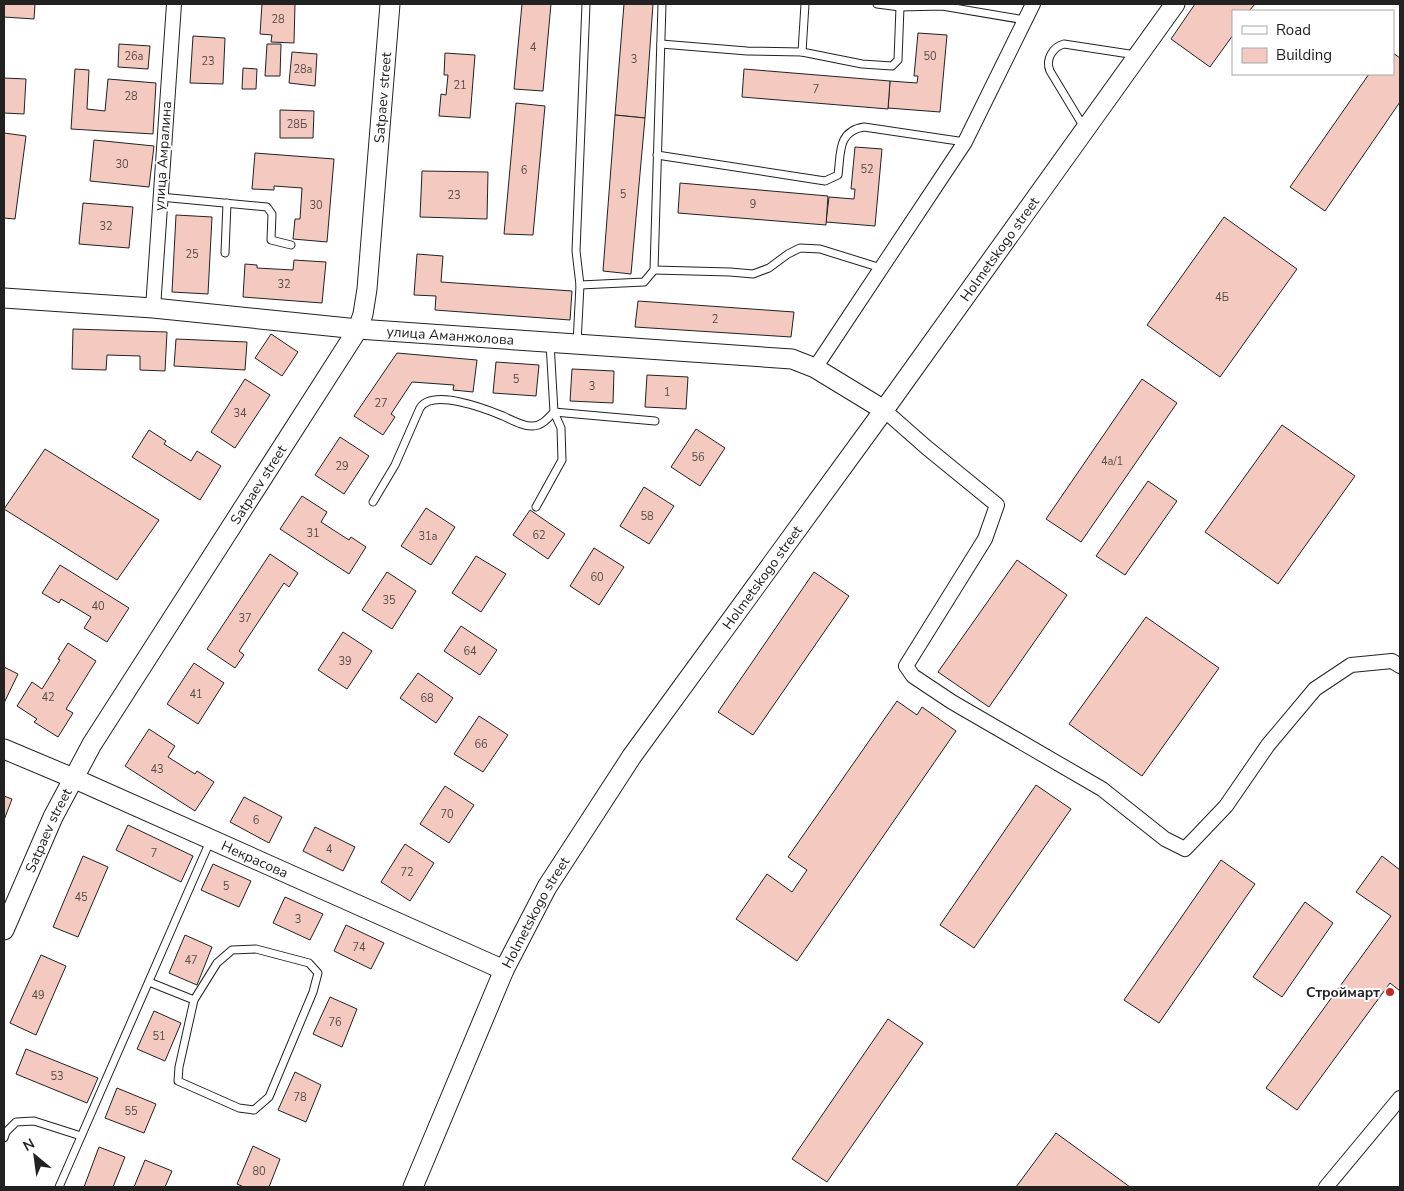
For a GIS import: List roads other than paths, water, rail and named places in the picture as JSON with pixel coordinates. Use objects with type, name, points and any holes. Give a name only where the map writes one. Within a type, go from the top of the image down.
[{"type":"street","name":"улица Амралина","points":[[153,308],[174,4]]},
{"type":"street","name":"Satpaev street","points":[[4,930],[53,817],[92,744],[358,329],[363,314],[367,289],[390,4]]},
{"type":"street","points":[[815,368],[964,142],[1033,4]]},
{"type":"street","name":"Holmetskogo street","points":[[413,1187],[504,970],[547,886],[632,756],[884,410],[1175,4]]},
{"type":"street","name":"улица Аманжолова","points":[[4,298],[153,308],[358,329],[792,359],[815,368],[884,410]]},
{"type":"street","points":[[884,410],[996,506],[985,539],[906,666],[913,676],[952,702],[1102,789],[1166,839],[1184,849],[1226,806],[1268,745],[1315,688],[1352,665],[1392,661],[1400,666]]},
{"type":"street","name":"Некрасова","points":[[4,748],[504,970]]},
{"type":"street","points":[[1326,1187],[1400,1098]]},
{"type":"lane","points":[[577,344],[580,285],[576,251],[586,4]]},
{"type":"lane","points":[[580,285],[644,282],[654,270],[662,4]]},
{"type":"lane","points":[[802,52],[805,4]]},
{"type":"lane","points":[[877,4],[900,7],[942,6],[1025,20]]},
{"type":"lane","points":[[661,44],[747,51],[802,52],[862,64],[892,66],[898,60],[900,7]]},
{"type":"lane","points":[[1085,130],[1050,71],[1047,65],[1048,58],[1057,47],[1064,44],[1138,56]]},
{"type":"lane","points":[[657,155],[825,181],[838,175],[842,141],[846,134],[856,128],[864,127],[964,142]]},
{"type":"lane","points":[[160,198],[227,202],[267,207],[272,214],[271,240],[291,245]]},
{"type":"lane","points":[[225,253],[227,202]]},
{"type":"lane","points":[[654,270],[753,274],[769,268],[800,248],[820,249],[881,268]]},
{"type":"lane","points":[[536,507],[562,460],[561,428],[554,412],[550,343]]},
{"type":"lane","points":[[373,502],[395,465],[420,408],[425,401],[445,399],[482,408],[529,427],[543,423],[554,412]]},
{"type":"lane","points":[[554,412],[655,421]]},
{"type":"lane","points":[[59,1187],[211,839]]},
{"type":"lane","points":[[256,949],[309,963],[318,973],[313,992],[269,1097],[254,1110],[239,1108],[178,1081],[179,1067],[194,1000],[217,962],[232,950],[256,949]]},
{"type":"lane","points":[[149,982],[194,1000]]},
{"type":"lane","points":[[4,1138],[6,1132],[16,1122],[34,1121],[81,1136]]},
{"type":"place","name":"Строймарт","points":[[1390,992]]}]
